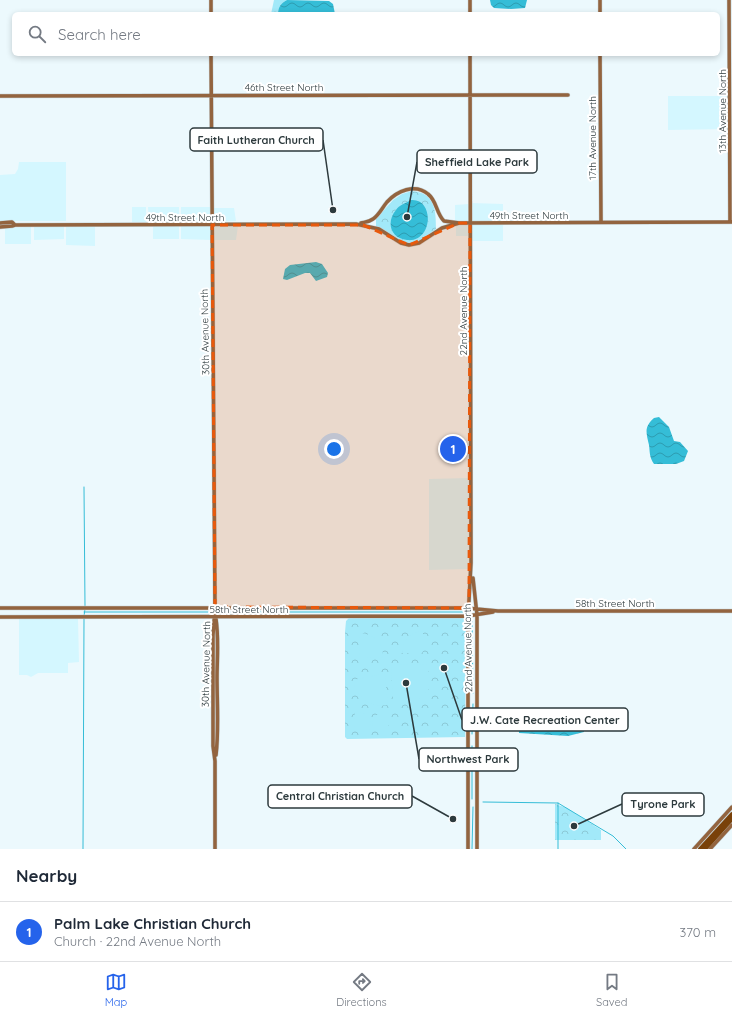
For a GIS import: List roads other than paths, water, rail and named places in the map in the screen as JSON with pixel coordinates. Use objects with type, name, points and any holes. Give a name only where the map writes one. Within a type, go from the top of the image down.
[{"type":"main road","points":[[700,849],[732,814]]},
{"type":"main road","points":[[705,849],[732,819]]},
{"type":"street","points":[[211,0],[211,12]]},
{"type":"street","points":[[470,0],[470,12]]},
{"type":"street","points":[[600,0],[600,12]]},
{"type":"street","name":"13th Avenue North","points":[[730,0],[731,222]]},
{"type":"street","name":"30th Avenue North","points":[[211,56],[215,608],[213,635],[213,746],[215,761],[215,849]]},
{"type":"street","name":"22nd Avenue North","points":[[468,849],[468,616],[471,568],[470,56]]},
{"type":"street","name":"17th Avenue North","points":[[600,56],[601,222]]},
{"type":"street","name":"46th Street North","points":[[0,96],[568,95]]},
{"type":"street","name":"49th Street North","points":[[2,227],[15,225],[356,224],[371,221],[377,216],[391,198],[401,191],[411,189],[422,190],[431,196],[436,204],[439,214],[444,221],[459,223],[731,222]]},
{"type":"street","name":"49th Street North","points":[[0,223],[12,222],[15,225]]},
{"type":"street","points":[[0,223],[2,227]]},
{"type":"street","name":"49th Street North","points":[[356,224],[378,229],[401,243],[413,244],[419,243],[442,228],[459,223]]},
{"type":"street","name":"22nd Avenue North","points":[[471,568],[477,615],[477,849]]},
{"type":"street","name":"58th Street North","points":[[0,608],[469,608],[498,611],[732,611]]},
{"type":"street","name":"58th Street North","points":[[0,616],[468,616],[498,611]]},
{"type":"street","points":[[694,849],[732,807]]},
{"type":"street","points":[[710,849],[732,825]]},
{"type":"water","points":[[287,0],[329,1],[333,4],[335,12],[278,12],[283,2]]},
{"type":"water","points":[[490,0],[527,0],[525,8],[511,9],[494,8],[491,5]]},
{"type":"water","points":[[411,200],[419,201],[424,206],[428,220],[426,228],[422,235],[416,239],[401,239],[393,233],[391,229],[391,219],[397,208]]},
{"type":"water","points":[[316,262],[322,264],[328,273],[327,277],[316,281],[310,273],[305,273],[287,280],[283,279],[285,269],[290,265]]},
{"type":"water","points":[[659,417],[669,427],[674,441],[680,442],[688,451],[684,461],[676,464],[654,464],[652,461],[647,427],[654,418]]},
{"type":"water","points":[[525,711],[575,711],[585,713],[584,732],[568,736],[519,733],[518,716]]},
{"type":"waterway","points":[[84,487],[85,606]]},
{"type":"waterway","points":[[84,616],[85,609]]},
{"type":"waterway","points":[[84,612],[463,612]]},
{"type":"waterway","points":[[83,849],[84,619]]},
{"type":"waterway","points":[[472,621],[473,693]]},
{"type":"waterway","points":[[472,734],[473,704]]},
{"type":"waterway","points":[[472,746],[472,799]]},
{"type":"waterway","points":[[483,802],[558,803],[613,836],[626,849]]},
{"type":"waterway","points":[[558,803],[558,849]]},
{"type":"waterway","points":[[472,849],[473,807]]},
{"type":"place","name":"Faith Lutheran Church","points":[[333,210]]},
{"type":"place","name":"Sheffield Lake Park","points":[[407,217]]},
{"type":"place","name":"Palm Lake Christian Church","points":[[453,449]]},
{"type":"place","name":"J.W. Cate Recreation Center","points":[[444,668]]},
{"type":"place","name":"Northwest Park","points":[[406,683]]},
{"type":"place","name":"Central Christian Church","points":[[453,819]]},
{"type":"place","name":"Tyrone Park","points":[[574,826]]}]
